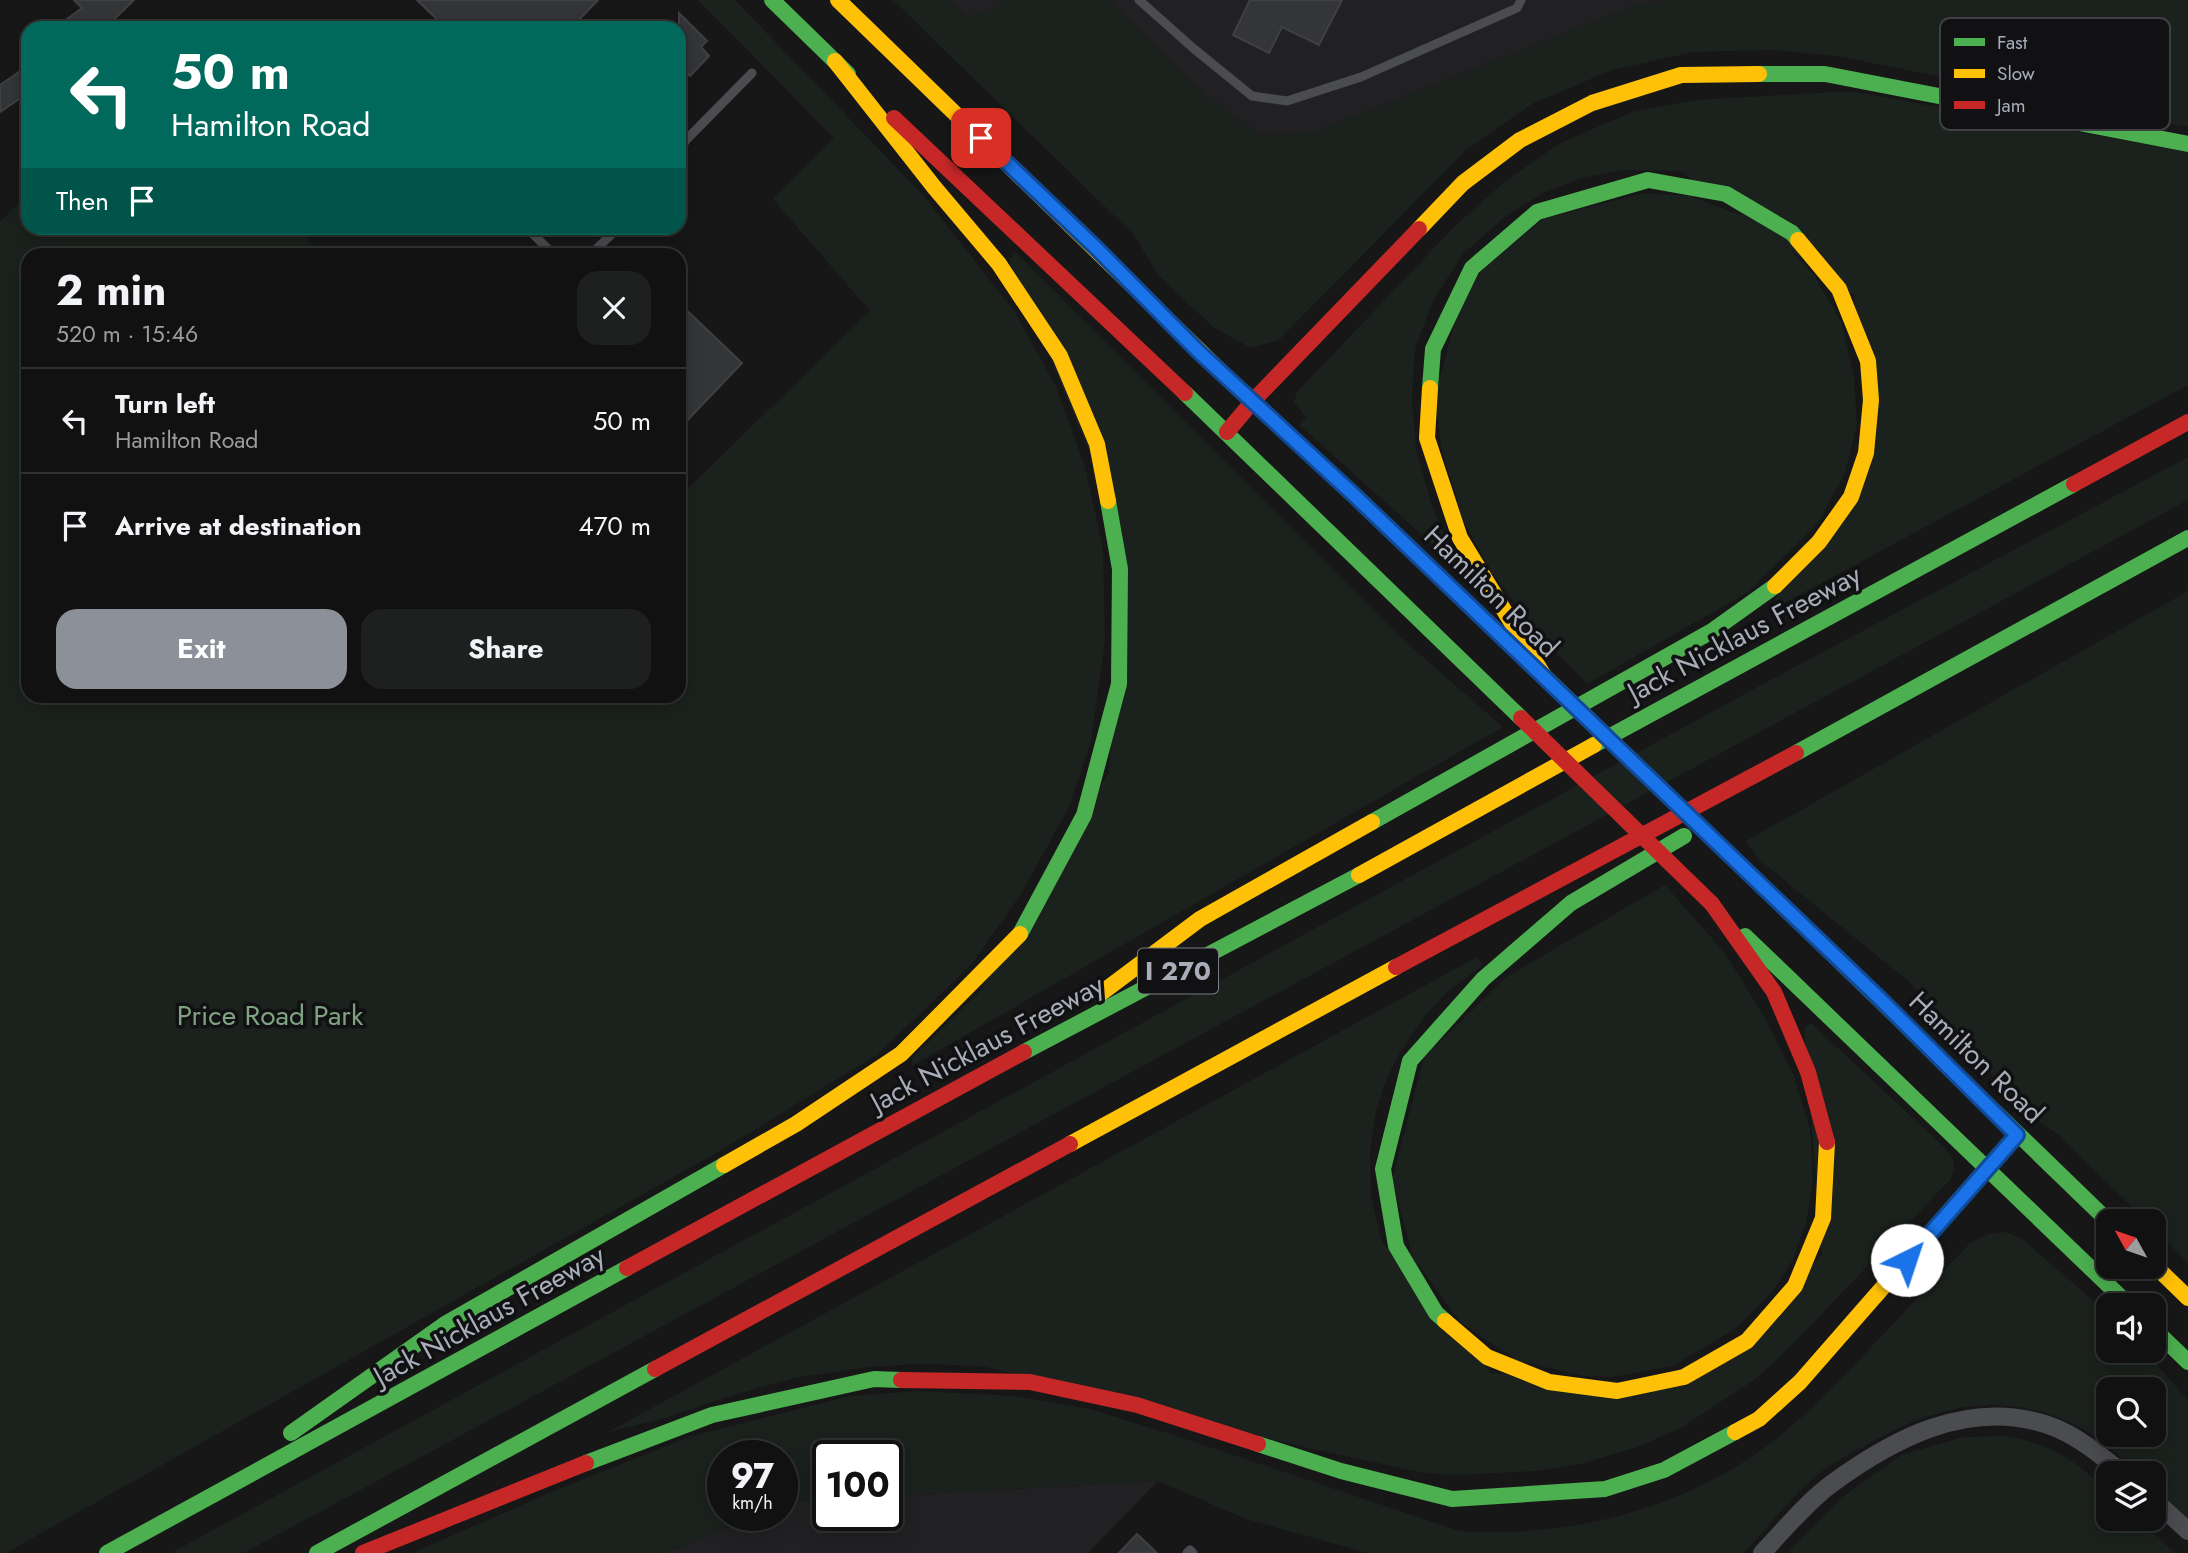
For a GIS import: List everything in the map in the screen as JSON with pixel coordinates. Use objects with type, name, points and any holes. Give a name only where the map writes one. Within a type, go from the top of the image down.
[{"type":"main road","points":[[772,0],[1054,272],[1227,432],[2117,1293]]},
{"type":"main road","name":"Hamilton Road","points":[[838,0],[1096,248],[1198,351],[1544,677],[2096,1210]]},
{"type":"main road","points":[[168,1520],[445,1324],[796,1124],[901,1054],[1019,936],[1084,815],[1119,684],[1119,569],[1097,444],[1060,355],[999,264],[934,187],[835,61]]},
{"type":"main road","points":[[1227,432],[1253,401],[1463,183],[1520,140],[1592,103],[1681,75],[1825,74],[1940,96]]},
{"type":"main road","points":[[2115,130],[2188,144]]},
{"type":"main road","points":[[1009,1061],[1200,919],[1712,631],[1771,591],[1819,542],[1852,497],[1866,453],[1871,400],[1868,360],[1839,289],[1792,233],[1726,194],[1648,180],[1537,212],[1472,268],[1433,349],[1427,438],[1460,538],[1544,677]]},
{"type":"main road","name":"Jack Nicklaus Freeway","points":[[107,1553],[1009,1061],[1320,897],[1672,701],[2188,422]]},
{"type":"main road","points":[[317,1553],[1338,998],[1946,672],[2188,538]]},
{"type":"main road","points":[[1751,796],[2123,573]]},
{"type":"main road","points":[[1712,904],[1774,992],[1808,1072],[1827,1144],[1823,1218],[1795,1286],[1747,1341],[1684,1377],[1617,1391],[1549,1382],[1487,1357],[1436,1313],[1396,1246],[1383,1168],[1410,1062],[1483,979],[1571,903],[1715,817]]},
{"type":"main road","points":[[363,1553],[712,1415],[874,1379],[1030,1382],[1137,1405],[1341,1471],[1452,1499],[1605,1489],[1664,1470],[1759,1419],[1800,1382],[2017,1135]]},
{"type":"main road","points":[[2166,1276],[2188,1297]]},
{"type":"main road","points":[[2166,1341],[2188,1362]]},
{"type":"street","points":[[1762,1553],[1830,1486],[1910,1435],[1963,1418],[2005,1416],[2047,1425],[2083,1442],[2107,1461]]},
{"type":"street","points":[[2166,1511],[2188,1531]]},
{"type":"lane","points":[[1139,0],[1252,96],[1287,101],[1361,77],[1517,8],[1521,0]]},
{"type":"lane","points":[[686,140],[752,73]]},
{"type":"lane","points":[[534,235],[547,248]]},
{"type":"lane","points":[[597,248],[611,235]]},
{"type":"shaded area","points":[[949,0],[1004,0],[994,9],[969,18]]},
{"type":"shaded area","points":[[1108,0],[1669,0],[1636,5],[1312,133],[1262,135],[1214,102]]},
{"type":"shaded area","points":[[1158,1481],[1088,1553],[664,1553],[720,1531],[798,1531],[798,1501],[812,1500],[812,1531],[903,1531],[903,1495]]},
{"type":"green space","name":"Price Road Park","points":[[698,0],[735,0],[924,196],[1014,311],[1056,386],[1085,467],[1103,548],[1105,641],[1091,741],[1070,805],[1021,894],[972,964],[877,1055],[718,1152],[6,1553],[0,1553],[0,222],[21,200],[21,235],[303,235],[316,248],[21,248],[21,703],[686,703],[686,490],[870,311],[773,199],[834,138]]},
{"type":"green space","points":[[893,0],[949,0],[969,18],[994,9],[1004,0],[1108,0],[1214,102],[1262,135],[1312,133],[1636,5],[1669,0],[2188,0],[2188,127],[2170,123],[2170,18],[1940,18],[1940,77],[1837,56],[1773,50],[1693,52],[1612,70],[1532,104],[1465,151],[1279,340],[1251,348],[1213,327],[1159,276],[1133,234]]},
{"type":"green space","points":[[1850,91],[1940,107],[1940,130],[2066,130],[2188,152],[2188,385],[1779,606],[1775,599],[1870,468],[1854,295],[1680,171],[1624,170],[1581,178],[1545,192],[1506,216],[1463,254],[1435,297],[1415,348],[1412,398],[1416,449],[1432,507],[1453,553],[1449,559],[1299,425],[1306,418],[1294,402],[1297,392],[1455,226],[1504,182],[1560,143],[1632,112],[1696,100]]},
{"type":"green space","points":[[1644,193],[1690,196],[1743,216],[1784,243],[1814,275],[1841,321],[1854,376],[1857,424],[1845,473],[1818,523],[1747,593],[1587,684],[1540,636],[1492,573],[1464,522],[1442,452],[1435,395],[1459,307],[1480,272],[1543,219]]},
{"type":"green space","points":[[1016,253],[1399,636],[1503,727],[912,1066],[912,1058],[980,991],[1109,772],[1123,531],[1009,260]]},
{"type":"green space","points":[[2188,457],[2188,500],[244,1553],[171,1553],[1752,690]]},
{"type":"green space","points":[[2188,591],[2188,1263],[2166,1242],[2166,1209],[2134,1209],[2060,1136],[2018,1107],[1954,1028],[1907,980],[1758,859],[1746,841]]},
{"type":"green space","points":[[1665,885],[1724,952],[1761,1011],[1794,1076],[1810,1129],[1813,1179],[1806,1224],[1792,1261],[1773,1291],[1732,1331],[1672,1366],[1613,1377],[1583,1376],[1516,1360],[1460,1322],[1413,1258],[1392,1179],[1424,1057],[1506,977]]},
{"type":"green space","points":[[1477,957],[1483,965],[1446,993],[1425,1016],[1400,1052],[1384,1085],[1375,1116],[1370,1153],[1371,1196],[1382,1242],[1491,1373],[1688,1386],[1822,1254],[1804,1028],[1811,1023],[1945,1148],[1954,1163],[1950,1180],[1757,1378],[1681,1428],[1637,1447],[1581,1464],[1535,1471],[1456,1475],[1423,1473],[1295,1445],[982,1366],[920,1364],[868,1367],[794,1378],[662,1419],[608,1432]]},
{"type":"green space","points":[[2006,1232],[2022,1239],[2096,1303],[2096,1363],[2156,1363],[2188,1400],[2188,1520],[2166,1499],[2166,1461],[2124,1461],[2108,1447],[2166,1447],[2166,1377],[2096,1377],[2096,1438],[2049,1414],[1997,1405],[1971,1406],[1921,1419],[1896,1429],[1823,1470],[1744,1553],[1368,1553],[1246,1519],[1158,1481],[903,1495],[903,1440],[812,1440],[812,1500],[798,1501],[798,1440],[707,1440],[707,1531],[719,1531],[663,1553],[412,1553],[556,1490],[689,1437],[849,1396],[919,1391],[1015,1396],[1090,1409],[1460,1531],[1497,1532],[1571,1526],[1644,1508],[1679,1495],[1713,1480],[1763,1449],[1829,1391],[1970,1243],[1989,1234]]},
{"type":"green space","points":[[2005,1436],[2037,1444],[2061,1455],[2096,1481],[2096,1531],[2152,1531],[2175,1553],[1787,1553],[1842,1497],[1901,1455],[1963,1437]]},
{"type":"building","points":[[74,0],[134,0],[112,21],[64,21],[82,8]]},
{"type":"building","points":[[417,0],[598,0],[578,21],[439,21]]},
{"type":"building","points":[[1250,0],[1342,0],[1319,45],[1282,27],[1269,53],[1233,35]]},
{"type":"building","points":[[679,13],[707,41],[701,47],[709,56],[690,76],[686,72],[686,21],[679,21]]},
{"type":"building","points":[[21,71],[21,98],[0,112],[0,85]]},
{"type":"building","points":[[686,310],[742,363],[686,422]]},
{"type":"building","points":[[1137,1534],[1157,1553],[1119,1553]]},
{"type":"traffic: fast","points":[[772,0],[848,74]]},
{"type":"traffic: fast","points":[[1759,74],[1825,74],[1940,96]]},
{"type":"traffic: fast","points":[[2115,130],[2188,144]]},
{"type":"traffic: fast","points":[[1430,388],[1433,349],[1472,268],[1537,212],[1648,180],[1726,194],[1792,233],[1798,240]]},
{"type":"traffic: fast","points":[[1238,388],[1527,661]]},
{"type":"traffic: fast","points":[[1185,393],[1521,718]]},
{"type":"traffic: fast","points":[[1594,745],[2074,484]]},
{"type":"traffic: fast","points":[[1020,934],[1084,815],[1119,684],[1120,569],[1108,501]]},
{"type":"traffic: fast","points":[[1796,753],[2188,538]]},
{"type":"traffic: fast","points":[[1372,822],[1712,631],[1775,586]]},
{"type":"traffic: fast","points":[[1445,1321],[1436,1313],[1396,1246],[1383,1169],[1410,1061],[1483,979],[1571,903],[1684,836]]},
{"type":"traffic: fast","points":[[1739,864],[2096,1209]]},
{"type":"traffic: fast","points":[[1024,1052],[1359,875]]},
{"type":"traffic: fast","points":[[1745,936],[2116,1293]]},
{"type":"traffic: fast","points":[[291,1433],[445,1324],[724,1165]]},
{"type":"traffic: fast","points":[[107,1553],[627,1268]]},
{"type":"traffic: fast","points":[[2166,1341],[2188,1362]]},
{"type":"traffic: fast","points":[[317,1553],[655,1369]]},
{"type":"traffic: fast","points":[[586,1463],[712,1415],[874,1379],[901,1380]]},
{"type":"traffic: fast","points":[[1258,1444],[1341,1471],[1452,1499],[1605,1489],[1664,1470],[1735,1432]]},
{"type":"traffic: slow","points":[[838,0],[1238,388]]},
{"type":"traffic: slow","points":[[835,61],[934,187],[999,264],[1060,356],[1097,444],[1108,501]]},
{"type":"traffic: slow","points":[[1419,229],[1463,183],[1520,140],[1592,103],[1681,75],[1759,74]]},
{"type":"traffic: slow","points":[[1775,586],[1819,542],[1851,497],[1866,453],[1871,400],[1868,361],[1839,289],[1798,240]]},
{"type":"traffic: slow","points":[[1430,388],[1427,438],[1460,538],[1544,676]]},
{"type":"traffic: slow","points":[[1544,676],[1739,864]]},
{"type":"traffic: slow","points":[[1359,875],[1594,745]]},
{"type":"traffic: slow","points":[[1100,994],[1200,919],[1372,822]]},
{"type":"traffic: slow","points":[[724,1165],[796,1124],[901,1054],[1020,934]]},
{"type":"traffic: slow","points":[[1070,1144],[1396,967]]},
{"type":"traffic: slow","points":[[1735,1432],[1759,1419],[1800,1382],[2017,1134]]},
{"type":"traffic: slow","points":[[1445,1321],[1487,1357],[1549,1382],[1617,1391],[1684,1377],[1747,1341],[1795,1286],[1823,1218],[1827,1142]]},
{"type":"traffic: slow","points":[[2166,1277],[2188,1298]]},
{"type":"traffic: jam","points":[[894,118],[1185,393]]},
{"type":"traffic: jam","points":[[1227,432],[1253,401],[1419,229]]},
{"type":"traffic: jam","points":[[2074,484],[2188,422]]},
{"type":"traffic: jam","points":[[1521,718],[1712,904]]},
{"type":"traffic: jam","points":[[1396,967],[1796,753]]},
{"type":"traffic: jam","points":[[1712,904],[1774,992],[1808,1072],[1827,1142]]},
{"type":"traffic: jam","points":[[627,1268],[1024,1052]]},
{"type":"traffic: jam","points":[[655,1369],[1070,1144]]},
{"type":"traffic: jam","points":[[901,1380],[1030,1382],[1137,1405],[1258,1444]]},
{"type":"traffic: jam","points":[[363,1553],[586,1463]]},
{"type":"route","points":[[981,138],[1198,351],[1355,496],[1877,996],[2017,1135],[1907,1260]]}]
